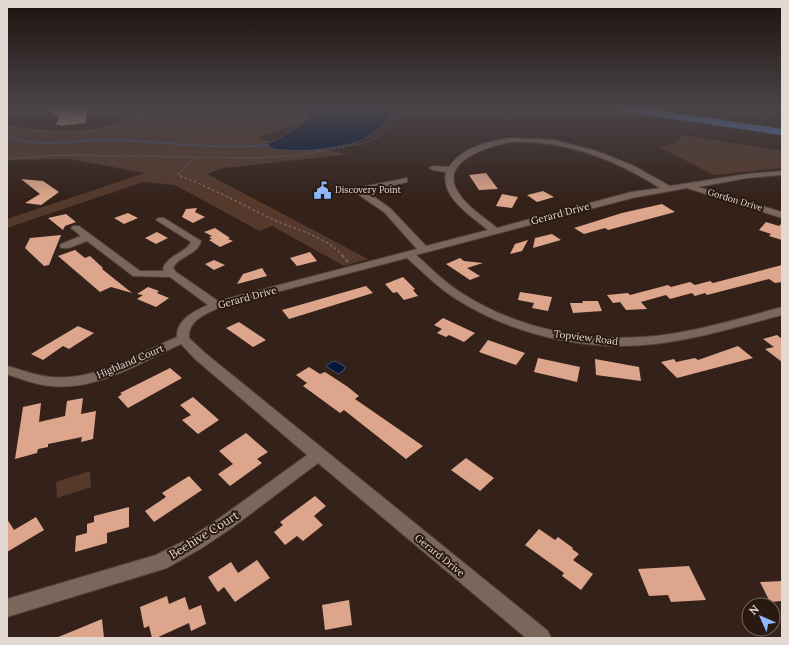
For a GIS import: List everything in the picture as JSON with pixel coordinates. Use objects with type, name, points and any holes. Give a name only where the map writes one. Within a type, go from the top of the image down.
[{"type":"street","points":[[494,230],[466,206],[454,193],[449,179],[451,170],[462,158],[490,144],[513,140],[539,140],[584,149],[617,159],[667,188]]},
{"type":"street","points":[[433,168],[451,170]]},
{"type":"street","name":"Gerard Drive","points":[[541,638],[202,358],[182,339],[183,329],[189,321],[216,305],[595,203],[667,188],[747,176],[782,173]]},
{"type":"street","points":[[404,180],[365,189],[362,193],[387,210],[424,250]]},
{"type":"street","name":"Gordon Drive","points":[[687,186],[782,215]]},
{"type":"street","points":[[161,220],[196,241],[196,245],[169,264],[168,268],[172,274],[216,305]]},
{"type":"street","points":[[76,228],[137,274],[172,274]]},
{"type":"street","points":[[65,246],[88,237]]},
{"type":"street","name":"Topview Road","points":[[410,254],[455,294],[475,306],[528,327],[591,340],[629,341],[681,336],[782,311]]},
{"type":"street","name":"Highland Court","points":[[7,370],[53,382],[89,378],[106,374],[182,339]]},
{"type":"street","name":"Beehive Court","points":[[7,608],[161,562],[196,543],[227,522],[318,455]]},
{"type":"path","points":[[7,159],[61,155],[281,158],[350,147],[366,143],[374,138]]},
{"type":"path","points":[[196,156],[178,175],[207,186],[270,218],[321,240],[337,249],[355,268]]},
{"type":"shaded area","points":[[7,138],[261,138],[268,141],[350,154],[224,168],[207,174],[368,259],[344,266],[272,226],[259,231],[175,185],[143,182],[7,228],[7,219],[145,173],[69,159],[7,160]]},
{"type":"shaded area","points":[[679,138],[701,138],[782,151],[782,168],[713,175],[660,147],[675,143]]},
{"type":"shaded area","points":[[90,471],[91,487],[57,498],[56,482]]},
{"type":"water","points":[[367,138],[342,146],[298,151],[272,148],[263,145],[278,139]]},
{"type":"water","points":[[333,361],[345,367],[344,370],[338,374],[326,366]]},
{"type":"building","points":[[486,173],[498,189],[479,190],[469,175]]},
{"type":"building","points":[[21,179],[43,181],[59,192],[41,205],[25,203],[40,194]]},
{"type":"building","points":[[543,191],[554,197],[537,202],[527,195]]},
{"type":"building","points":[[502,194],[518,197],[512,208],[496,206]]},
{"type":"building","points":[[662,204],[675,212],[608,230],[605,228],[584,234],[574,228],[622,213]]},
{"type":"building","points":[[197,208],[195,212],[205,217],[193,223],[182,217],[186,209]]},
{"type":"building","points":[[128,213],[138,218],[124,224],[114,218]]},
{"type":"building","points":[[66,214],[76,222],[65,226],[63,230],[48,218]]},
{"type":"building","points":[[766,222],[779,226],[782,223],[782,240],[769,236],[771,234],[759,230]]},
{"type":"building","points":[[215,228],[230,238],[228,239],[233,241],[220,247],[209,240],[212,239],[209,237],[212,236],[204,232]]},
{"type":"building","points":[[157,232],[168,238],[156,244],[145,238]]},
{"type":"building","points":[[552,234],[561,240],[533,248],[535,238]]},
{"type":"building","points":[[61,235],[49,265],[44,266],[25,248],[30,238]]},
{"type":"building","points":[[528,240],[522,251],[510,254],[515,244]]},
{"type":"building","points":[[75,250],[85,258],[90,256],[103,268],[102,269],[132,293],[111,287],[100,292],[58,256]]},
{"type":"building","points":[[310,252],[317,261],[297,266],[290,258]]},
{"type":"building","points":[[460,258],[464,261],[483,263],[467,268],[480,276],[470,280],[446,264]]},
{"type":"building","points":[[214,260],[225,265],[214,270],[205,264]]},
{"type":"building","points":[[782,265],[782,282],[775,283],[769,279],[707,295],[705,293],[695,296],[692,293],[670,299],[666,295],[641,302],[647,309],[626,310],[620,302],[613,303],[607,295],[628,293],[630,295],[668,285],[671,287],[690,282],[695,285],[710,281],[713,283]]},
{"type":"building","points":[[262,268],[267,276],[237,284],[243,274]]},
{"type":"building","points":[[403,277],[415,289],[413,290],[418,296],[404,300],[397,292],[393,293],[385,284]]},
{"type":"building","points":[[366,286],[373,293],[289,319],[282,310]]},
{"type":"building","points":[[148,287],[159,291],[157,293],[169,298],[156,307],[137,299],[143,295],[137,294]]},
{"type":"building","points":[[520,292],[552,297],[548,311],[532,308],[534,303],[518,300]]},
{"type":"building","points":[[582,301],[598,301],[602,311],[573,313],[570,303],[583,303]]},
{"type":"building","points":[[443,318],[475,333],[464,342],[449,335],[446,337],[437,333],[442,329],[434,325]]},
{"type":"building","points":[[239,322],[266,340],[253,347],[226,328]]},
{"type":"building","points":[[78,326],[94,333],[69,349],[63,346],[43,360],[31,354]]},
{"type":"building","points":[[777,335],[782,339],[782,362],[765,349],[774,347],[763,339]]},
{"type":"building","points":[[488,340],[525,353],[516,365],[479,352]]},
{"type":"building","points":[[738,346],[753,358],[677,378],[661,362],[674,359],[676,362],[695,358],[698,360]]},
{"type":"building","points":[[538,358],[580,367],[577,382],[534,372]]},
{"type":"building","points":[[595,359],[639,367],[641,381],[596,375]]},
{"type":"building","points":[[309,367],[320,374],[325,372],[348,387],[359,396],[355,399],[423,446],[406,459],[344,410],[340,413],[303,386],[307,383],[296,375]]},
{"type":"building","points":[[170,368],[182,378],[128,408],[118,397],[122,394],[120,393]]},
{"type":"building","points":[[193,397],[219,420],[198,434],[182,420],[191,415],[180,405]]},
{"type":"building","points":[[83,398],[81,414],[96,411],[93,439],[81,442],[82,437],[48,444],[48,447],[38,449],[37,453],[15,459],[23,407],[41,403],[39,422],[65,416],[67,401]]},
{"type":"building","points":[[246,433],[268,452],[257,459],[262,463],[230,486],[218,474],[233,464],[219,451]]},
{"type":"building","points":[[466,458],[494,478],[480,491],[451,470]]},
{"type":"building","points":[[189,476],[202,490],[154,522],[145,511],[166,497],[162,493]]},
{"type":"building","points":[[315,496],[326,506],[314,516],[323,525],[303,541],[297,536],[285,545],[274,532],[283,525],[280,522]]},
{"type":"building","points":[[129,507],[129,527],[107,533],[107,543],[75,552],[76,536],[87,533],[87,524],[94,522],[94,516]]},
{"type":"building","points":[[36,517],[44,530],[7,552],[7,519],[14,530]]},
{"type":"building","points":[[539,529],[555,540],[558,537],[573,548],[572,549],[579,554],[573,560],[593,574],[581,590],[562,576],[564,573],[525,545]]},
{"type":"building","points":[[257,560],[270,578],[235,602],[224,587],[218,592],[208,577],[231,562],[238,573]]},
{"type":"building","points":[[689,566],[706,600],[671,602],[668,595],[649,596],[638,569]]},
{"type":"building","points":[[782,581],[782,601],[781,597],[768,597],[760,582]]},
{"type":"building","points":[[167,596],[169,604],[185,597],[189,610],[201,605],[206,624],[191,631],[189,623],[156,638],[152,638],[149,626],[144,628],[140,607]]},
{"type":"building","points":[[349,600],[352,625],[325,630],[322,605]]},
{"type":"building","points":[[102,619],[104,638],[56,638]]},
{"type":"waterway","points":[[13,138],[45,143],[110,140],[209,146],[268,145]]},
{"type":"place","name":"Discovery Point","points":[[322,190]]}]
